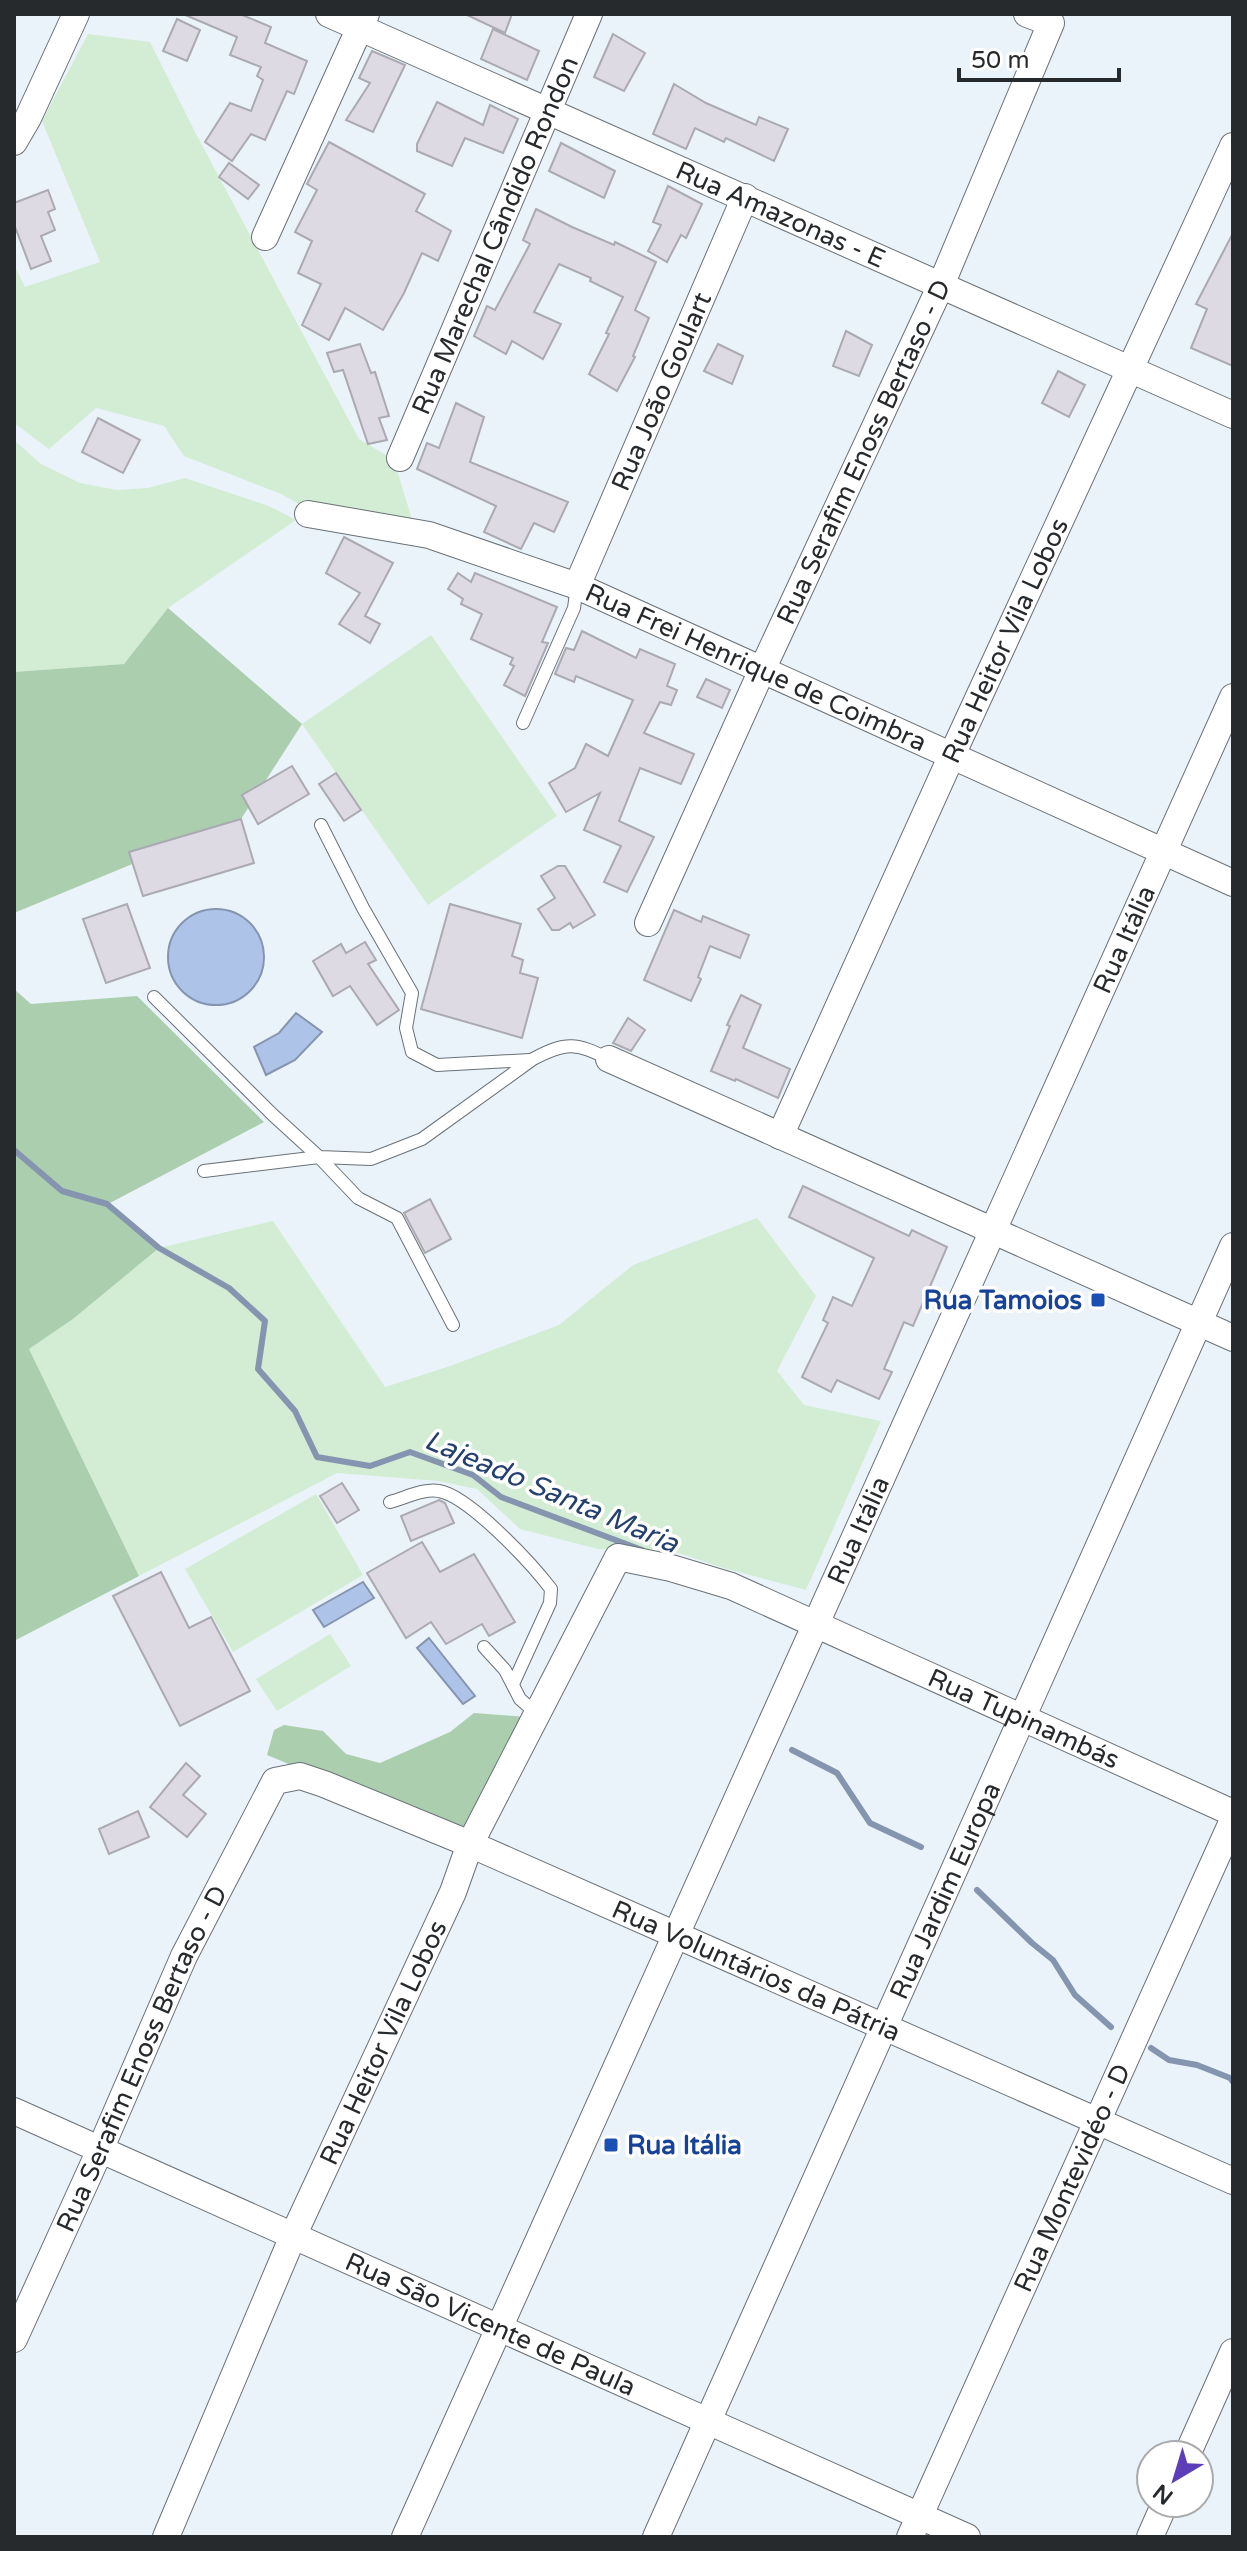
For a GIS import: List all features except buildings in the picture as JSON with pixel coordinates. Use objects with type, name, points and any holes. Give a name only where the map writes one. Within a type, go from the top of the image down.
[{"type":"street","points":[[14,142],[76,14]]},
{"type":"street","name":"Rua Amazonas - E","points":[[329,14],[363,20],[548,110],[1233,415]]},
{"type":"street","name":"Rua Marechal Cândido Rondon","points":[[400,458],[589,14]]},
{"type":"street","name":"Rua Serafim Enoss Bertaso - D","points":[[648,923],[941,285],[1039,18]]},
{"type":"street","points":[[265,237],[363,20]]},
{"type":"street","name":"Rua Heitor Vila Lobos","points":[[780,1136],[1233,146]]},
{"type":"street","name":"Rua João Goulart","points":[[577,586],[745,197]]},
{"type":"street","name":"Rua Frei Henrique de Coimbra","points":[[308,514],[429,535],[577,586],[1233,883]]},
{"type":"street","name":"Rua Itália","points":[[405,2537],[1233,697]]},
{"type":"street","points":[[609,1059],[1233,1338]]},
{"type":"street","name":"Rua Jardim Europa","points":[[656,2537],[1233,1246]]},
{"type":"street","name":"Rua Heitor Vila Lobos","points":[[166,2537],[293,2236],[453,1892],[470,1844],[618,1557]]},
{"type":"street","name":"Rua Tupinambás","points":[[618,1557],[671,1568],[731,1586],[1233,1813]]},
{"type":"street","name":"Rua Voluntários da Pátria","points":[[275,1781],[300,1776],[470,1844],[1233,2181]]},
{"type":"street","name":"Rua Serafim Enoss Bertaso - D","points":[[14,2339],[184,1956],[275,1781]]},
{"type":"street","name":"Rua Montevidéo - D","points":[[914,2526],[1233,1820]]},
{"type":"street","name":"Rua São Vicente de Paula","points":[[14,2111],[707,2421],[914,2526],[967,2537]]},
{"type":"street","points":[[1194,2439],[1233,2352]]},
{"type":"lane","points":[[523,723],[574,608],[577,586]]},
{"type":"lane","points":[[321,825],[363,908],[412,993],[406,1028],[412,1052],[437,1065],[533,1059]]},
{"type":"lane","points":[[154,997],[358,1198],[397,1218],[453,1325]]},
{"type":"lane","points":[[204,1171],[319,1157],[371,1159],[422,1139],[553,1048],[581,1045],[609,1059]]},
{"type":"lane","points":[[390,1502],[428,1491],[442,1491],[479,1514],[551,1589],[550,1603],[513,1684]]},
{"type":"lane","points":[[484,1647],[496,1657],[520,1699],[537,1714]]},
{"type":"green space","points":[[88,34],[150,42],[359,439],[394,460],[413,523],[304,507],[281,494],[184,456],[164,426],[96,408],[49,449],[14,423],[14,265],[25,287],[100,262],[42,121]]},
{"type":"green space","points":[[14,440],[41,464],[80,483],[117,490],[148,488],[185,478],[269,506],[296,520],[168,608],[124,664],[14,672]]},
{"type":"green space","points":[[168,608],[302,724],[241,819],[14,913],[14,672],[124,664]]},
{"type":"green space","points":[[431,635],[557,816],[428,905],[302,724]]},
{"type":"green space","points":[[14,989],[31,1004],[137,996],[264,1122],[108,1204],[159,1248],[73,1319],[29,1349],[139,1576],[14,1641]]},
{"type":"green space","points":[[757,1218],[816,1296],[777,1371],[804,1405],[881,1421],[806,1590],[666,1549],[598,1549],[520,1529],[477,1489],[438,1481],[337,1473],[139,1576],[29,1349],[73,1319],[159,1248],[273,1221],[385,1387],[559,1325],[633,1265]]},
{"type":"green space","points":[[316,1494],[363,1575],[233,1652],[185,1569]]},
{"type":"green space","points":[[330,1634],[351,1666],[277,1711],[256,1679]]},
{"type":"green space","points":[[474,1713],[526,1717],[465,1837],[267,1755],[274,1730],[284,1725],[323,1731],[346,1754],[380,1763],[450,1732]]},
{"type":"water","points":[[216,909],[234,913],[250,923],[260,939],[264,957],[260,975],[250,991],[234,1001],[216,1005],[198,1001],[182,991],[172,975],[168,957],[172,939],[182,923],[198,913]]},
{"type":"water","points":[[296,1013],[322,1032],[295,1060],[266,1075],[254,1047],[279,1033]]},
{"type":"water","points":[[363,1582],[374,1598],[324,1627],[313,1610]]},
{"type":"water","points":[[429,1638],[475,1696],[463,1704],[417,1648]]},
{"type":"waterway","name":"Lajeado Santa Maria","points":[[14,1150],[62,1191],[107,1204],[159,1248],[229,1288],[265,1321],[258,1369],[295,1411],[317,1457],[370,1466],[410,1452],[473,1475],[501,1497],[642,1550]]},
{"type":"waterway","name":"Lajeado Santa Maria","points":[[792,1750],[837,1773],[870,1823],[921,1847]]},
{"type":"waterway","name":"Lajeado Santa Maria","points":[[977,1890],[1053,1960],[1075,1995],[1111,2027]]},
{"type":"waterway","name":"Lajeado Santa Maria","points":[[1151,2048],[1169,2060],[1197,2065],[1233,2082]]},
{"type":"place","name":"Rua Tamoios","points":[[1098,1300]]},
{"type":"place","name":"Rua Itália","points":[[611,2145]]}]
